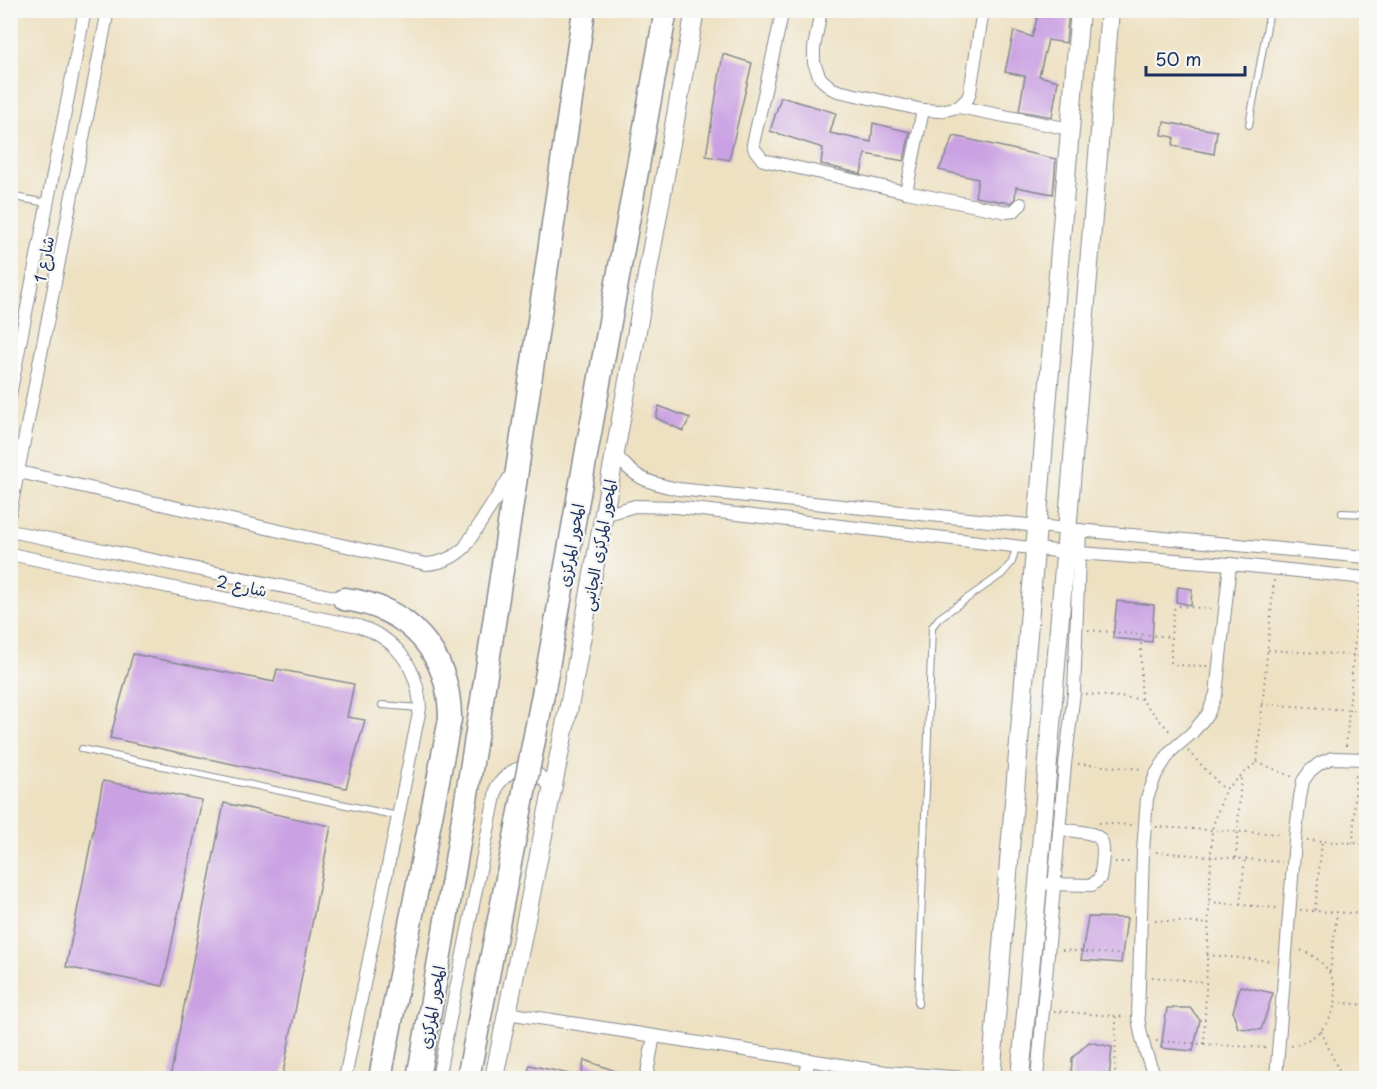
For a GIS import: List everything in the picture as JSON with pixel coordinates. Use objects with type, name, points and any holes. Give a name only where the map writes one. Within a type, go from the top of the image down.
[{"type":"highway","name":"المحور المركزى","points":[[418,1078],[439,961],[519,461],[584,10]]},
{"type":"highway","name":"المحور المركزى","points":[[468,1078],[544,689],[666,10]]},
{"type":"highway","points":[[344,599],[373,605],[393,614],[411,627],[426,643],[438,662],[446,682],[450,704],[450,719],[380,1078]]},
{"type":"street","name":"شارع 1","points":[[10,395],[85,10]]},
{"type":"street","name":"شارع 1","points":[[10,513],[15,471],[108,10]]},
{"type":"street","name":"المحور المركزى الجانبى","points":[[494,1078],[604,515],[695,10]]},
{"type":"street","points":[[783,10],[753,144],[758,156],[768,162],[1007,212],[1014,211],[1021,204]]},
{"type":"street","points":[[821,10],[813,56],[816,71],[825,84],[838,92],[923,110],[946,111],[958,107],[1070,129]]},
{"type":"street","points":[[958,107],[970,92],[983,10]]},
{"type":"street","points":[[1032,1077],[1110,10]]},
{"type":"street","points":[[1079,18],[1085,32],[1095,35],[1108,29]]},
{"type":"street","points":[[991,1078],[1026,547],[1037,526],[1079,18]]},
{"type":"street","points":[[1074,75],[1083,70],[1094,71],[1104,82]]},
{"type":"street","points":[[906,192],[923,110]]},
{"type":"street","points":[[614,452],[621,462],[641,478],[650,483],[678,489],[1073,530],[1366,557]]},
{"type":"street","points":[[15,471],[426,564],[435,564],[452,558],[465,547],[519,461]]},
{"type":"street","points":[[676,507],[678,489]]},
{"type":"street","points":[[604,515],[635,506],[676,507],[1072,552],[1275,568],[1363,578]]},
{"type":"street","name":"شارع 2","points":[[10,531],[344,599]]},
{"type":"street","points":[[1032,1077],[1043,1010],[1049,949],[1047,884],[1060,829],[1074,693],[1076,629],[1072,552]]},
{"type":"street","name":"شارع 2","points":[[10,554],[368,629],[388,640],[403,656],[414,675],[420,708]]},
{"type":"street","points":[[1156,1078],[1141,1040],[1138,1017],[1147,798],[1159,770],[1171,751],[1192,733],[1208,714],[1216,694],[1230,564]]},
{"type":"street","points":[[345,1078],[420,708]]},
{"type":"street","points":[[1276,1078],[1296,837],[1303,781],[1320,763],[1332,758],[1356,758]]},
{"type":"street","points":[[438,1078],[497,786],[509,771],[522,767],[537,771],[552,789]]},
{"type":"street","points":[[1047,884],[1092,885],[1100,878],[1104,844],[1101,838],[1096,834],[1060,829]]},
{"type":"street","points":[[507,1013],[886,1072],[965,1078]]},
{"type":"street","points":[[646,1078],[654,1036]]},
{"type":"street","points":[[805,1078],[809,1060]]},
{"type":"lane","points":[[1249,125],[1270,10]]},
{"type":"lane","points":[[10,196],[46,203]]},
{"type":"lane","points":[[1342,513],[1366,514]]},
{"type":"lane","points":[[918,1004],[932,627],[939,618],[1002,574],[1026,547]]},
{"type":"lane","points":[[382,705],[420,708]]},
{"type":"lane","points":[[82,749],[398,816]]},
{"type":"path","points":[[1204,1044],[1212,829],[1225,790],[1257,762],[1275,568]]},
{"type":"path","points":[[1353,843],[1356,758],[1349,710],[1363,578]]},
{"type":"path","points":[[1219,666],[1175,665],[1171,662],[1174,609],[1178,606],[1225,610]]},
{"type":"path","points":[[1076,629],[1171,637]]},
{"type":"path","points":[[1141,634],[1141,699],[1225,790]]},
{"type":"path","points":[[1267,650],[1366,656]]},
{"type":"path","points":[[1074,693],[1141,699]]},
{"type":"path","points":[[1262,704],[1366,711]]},
{"type":"path","points":[[1257,762],[1303,781]]},
{"type":"path","points":[[1065,764],[1159,770]]},
{"type":"path","points":[[1236,858],[1241,776]]},
{"type":"path","points":[[1092,823],[1212,829],[1366,844]]},
{"type":"path","points":[[1315,911],[1322,841]]},
{"type":"path","points":[[1103,862],[1143,856],[1211,856],[1294,863]]},
{"type":"path","points":[[1240,905],[1245,859]]},
{"type":"path","points":[[1209,902],[1290,910],[1366,914],[1366,860]]},
{"type":"path","points":[[1329,974],[1337,912]]},
{"type":"path","points":[[1141,918],[1209,924]]},
{"type":"path","points":[[1141,1040],[1279,1047],[1302,1043],[1322,1031],[1331,1018],[1335,1002],[1333,983],[1323,965],[1307,952],[1287,948]]},
{"type":"path","points":[[1049,949],[1140,956]]},
{"type":"path","points":[[1207,955],[1286,962]]},
{"type":"path","points":[[1139,976],[1206,982]]},
{"type":"path","points":[[1335,1002],[1366,1005]]},
{"type":"path","points":[[1043,1010],[1138,1017]]},
{"type":"path","points":[[1032,1077],[1116,1076],[1116,1017]]},
{"type":"path","points":[[1322,1031],[1342,1078],[1356,1073],[1361,1078]]},
{"type":"building","points":[[1039,10],[1069,10],[1066,43],[1048,40],[1039,76],[1058,81],[1052,117],[1019,111],[1025,76],[1005,72],[1014,31],[1032,37]]},
{"type":"building","points":[[723,54],[752,63],[729,160],[706,156]]},
{"type":"building","points":[[781,97],[836,113],[830,133],[871,142],[873,123],[910,132],[904,161],[865,154],[861,174],[821,164],[823,148],[770,131]]},
{"type":"building","points":[[1164,122],[1217,131],[1214,154],[1173,146],[1174,137],[1162,135]]},
{"type":"building","points":[[954,136],[1056,159],[1053,194],[1016,187],[1015,199],[1010,203],[975,197],[978,179],[939,170]]},
{"type":"building","points":[[659,406],[690,418],[683,431],[656,418]]},
{"type":"building","points":[[1178,587],[1192,589],[1191,605],[1176,602]]},
{"type":"building","points":[[1117,601],[1154,605],[1152,642],[1113,638]]},
{"type":"building","points":[[133,654],[274,682],[277,669],[354,684],[347,717],[365,720],[346,788],[110,738]]},
{"type":"building","points":[[103,781],[202,800],[163,986],[66,967]]},
{"type":"building","points":[[224,803],[331,826],[282,1078],[170,1078]]},
{"type":"building","points":[[1088,917],[1127,918],[1121,963],[1081,960]]},
{"type":"building","points":[[1240,986],[1273,993],[1261,1030],[1238,1028],[1233,1012]]},
{"type":"building","points":[[1167,1008],[1190,1008],[1200,1020],[1193,1051],[1161,1048]]},
{"type":"building","points":[[1089,1042],[1112,1047],[1109,1078],[1071,1078],[1072,1058]]},
{"type":"building","points":[[584,1060],[633,1077],[633,1078],[581,1078]]},
{"type":"building","points":[[530,1065],[569,1074],[569,1078],[526,1078]]}]
